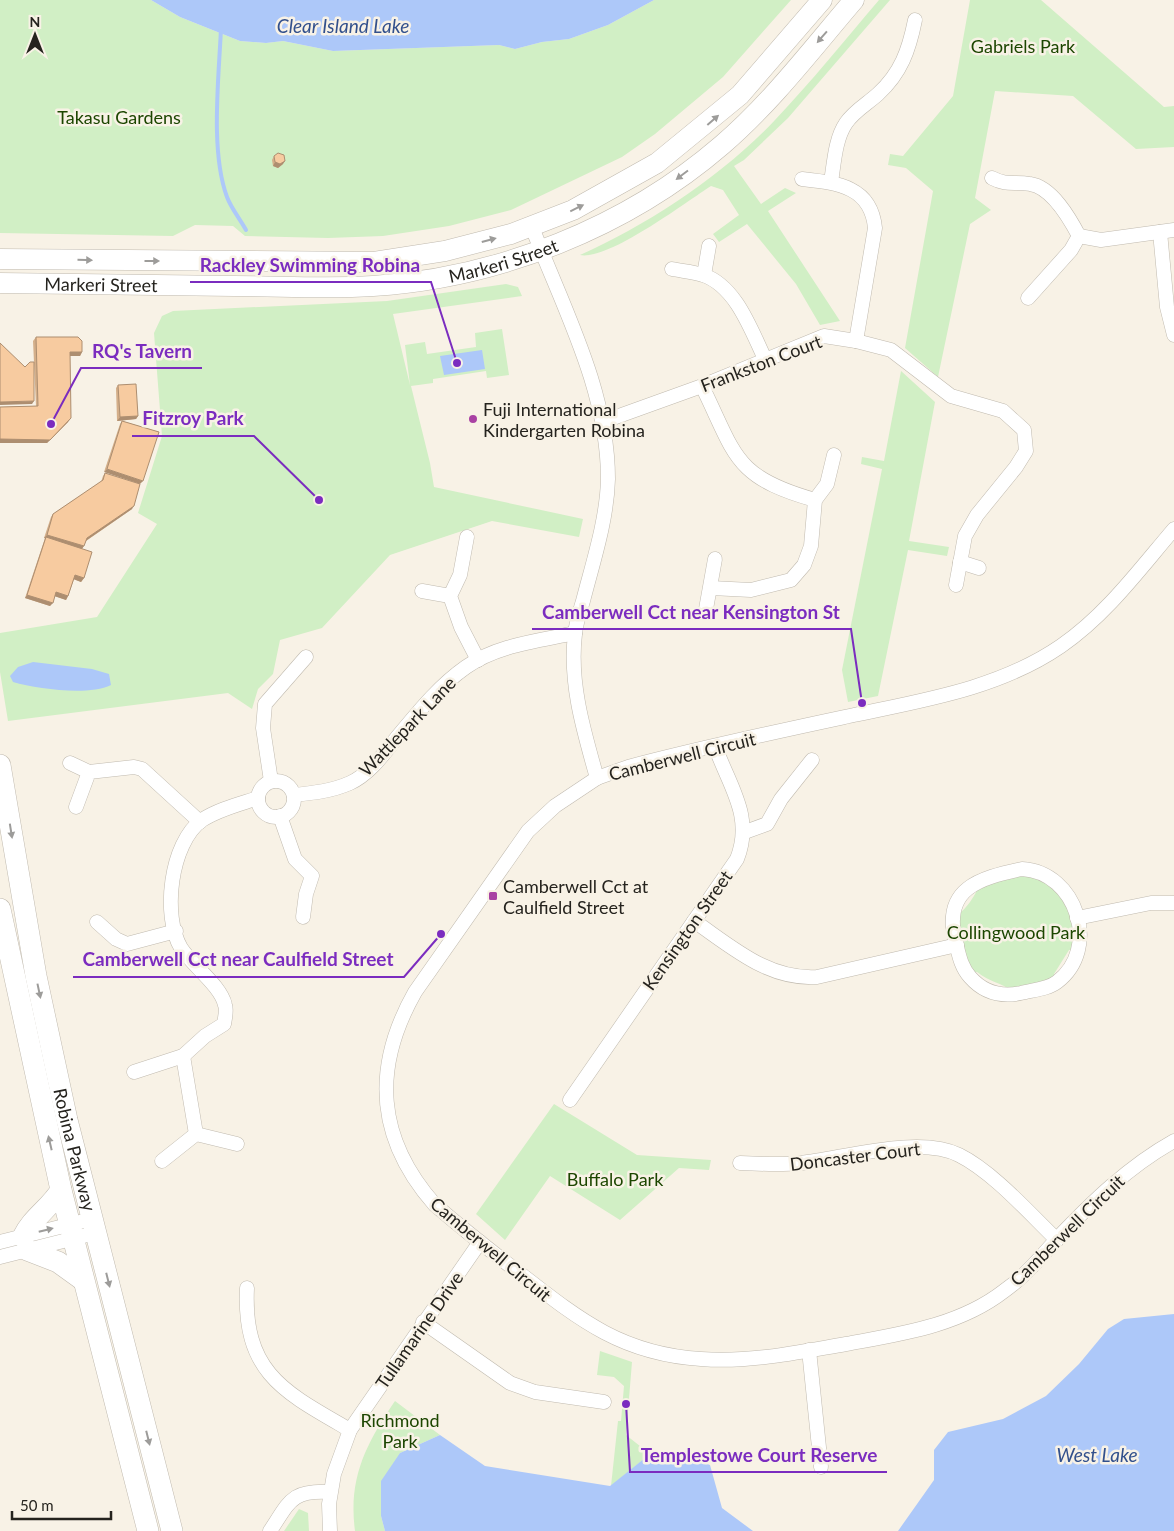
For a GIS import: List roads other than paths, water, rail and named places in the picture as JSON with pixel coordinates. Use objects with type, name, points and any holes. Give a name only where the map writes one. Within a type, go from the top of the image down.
[{"type":"main road","name":"Markeri Street","points":[[0,259],[374,262],[445,251],[532,227],[574,210],[619,186],[657,163],[706,125],[740,95],[822,0]]},
{"type":"main road","name":"Markeri Street","points":[[0,283],[374,286],[452,275],[541,250],[611,219],[647,199],[720,147],[755,115],[854,0]]},
{"type":"main road","name":"Robina Parkway","points":[[0,765],[36,976],[94,1226],[172,1531]]},
{"type":"main road","name":"Robina Parkway","points":[[0,909],[61,1190],[148,1531]]},
{"type":"main road","points":[[61,1190],[52,1205],[29,1224],[25,1243],[84,1280]]},
{"type":"street","points":[[831,182],[840,136],[845,124],[879,93],[897,72],[908,52],[915,20]]},
{"type":"street","points":[[802,178],[831,182],[860,196],[869,203],[874,216],[875,228],[856,340]]},
{"type":"street","points":[[992,178],[1002,184],[1031,184],[1038,186],[1068,215],[1079,236]]},
{"type":"street","points":[[532,227],[583,354],[606,442],[606,490],[601,528],[575,633],[574,665],[581,722],[598,778]]},
{"type":"street","points":[[1079,236],[1101,240],[1167,231],[1167,307],[1174,335]]},
{"type":"street","points":[[1028,298],[1071,250],[1079,236]]},
{"type":"street","points":[[704,275],[709,246]]},
{"type":"street","points":[[672,269],[704,275],[723,286],[748,323],[765,359]]},
{"type":"street","name":"Frankston Court","points":[[602,422],[702,386],[824,336],[856,340],[891,350],[951,396],[1002,411],[1024,430],[1026,451],[1016,467],[977,515],[965,536],[956,585]]},
{"type":"street","points":[[702,386],[735,455],[751,473],[770,485],[815,500]]},
{"type":"street","points":[[711,588],[751,590],[791,580],[804,565],[811,546],[815,500],[827,484],[834,455]]},
{"type":"street","name":"Camberwell Circuit","points":[[1172,536],[1083,630],[1041,659],[1006,676],[972,688],[637,764],[598,778],[556,806],[528,831],[403,1012],[391,1043],[387,1064],[387,1097],[392,1132],[399,1152],[420,1187],[435,1205],[572,1314],[595,1329],[640,1349],[682,1358],[724,1360],[809,1350],[929,1328],[950,1320],[1003,1292],[1040,1260],[1057,1240],[1125,1174],[1174,1141]]},
{"type":"street","points":[[450,596],[460,576],[467,537]]},
{"type":"street","points":[[706,609],[715,558]]},
{"type":"street","points":[[960,562],[979,568]]},
{"type":"street","points":[[422,591],[450,596]]},
{"type":"street","points":[[450,596],[461,627],[478,660]]},
{"type":"street","name":"Wattlepark Lane","points":[[294,795],[335,789],[352,782],[371,767],[449,680],[478,660],[522,644],[575,633]]},
{"type":"street","points":[[271,781],[263,728],[265,704],[306,657]]},
{"type":"street","name":"Kensington Street","points":[[570,1100],[737,859],[744,832],[740,805],[716,746]]},
{"type":"street","points":[[744,832],[767,824],[781,799],[812,760]]},
{"type":"street","points":[[70,764],[89,772],[134,767],[142,769],[200,822]]},
{"type":"street","points":[[76,808],[89,772]]},
{"type":"street","points":[[271,781],[281,781],[288,785],[294,795],[290,810],[280,816],[267,814],[262,810],[258,798],[261,788],[271,781]]},
{"type":"street","points":[[134,1072],[183,1056],[205,1036],[224,1024],[226,1005],[217,989],[198,970],[180,946],[171,909],[171,878],[186,839],[200,822],[216,812],[258,798]]},
{"type":"street","points":[[280,816],[295,860],[312,876],[306,894],[303,917]]},
{"type":"street","points":[[1022,869],[1031,869],[1049,876],[1066,890],[1079,930],[1078,952],[1069,970],[1055,984],[1008,996],[999,995],[979,984],[966,973],[957,945],[953,926],[955,907],[971,885],[991,876],[1022,869]]},
{"type":"street","points":[[1076,918],[1151,903],[1174,903]]},
{"type":"street","points":[[694,921],[757,964],[772,971],[796,977],[824,976],[957,945]]},
{"type":"street","points":[[97,922],[116,939],[127,944],[176,931]]},
{"type":"street","points":[[183,1056],[196,1134]]},
{"type":"street","points":[[196,1134],[237,1144]]},
{"type":"street","points":[[162,1162],[196,1134]]},
{"type":"street","name":"Doncaster Court","points":[[740,1164],[801,1163],[908,1147],[942,1149],[958,1154],[975,1164],[1057,1240]]},
{"type":"street","points":[[0,1242],[25,1243],[94,1226]]},
{"type":"street","name":"Tullamarine Drive","points":[[330,1531],[330,1492],[337,1459],[350,1430],[480,1242]]},
{"type":"street","points":[[0,1257],[25,1243]]},
{"type":"street","points":[[247,1288],[247,1315],[250,1333],[254,1350],[263,1367],[290,1393],[350,1430]]},
{"type":"street","points":[[424,1322],[510,1383],[535,1392],[604,1402]]},
{"type":"street","points":[[809,1350],[821,1468]]},
{"type":"street","points":[[270,1531],[296,1496],[309,1491],[330,1492]]},
{"type":"water","name":"Clear Island Lake","points":[[151,0],[654,0],[608,25],[569,39],[542,42],[515,49],[499,45],[333,51],[283,41],[266,43],[240,41],[180,17]]},
{"type":"water","points":[[482,350],[485,369],[444,375],[440,356]]},
{"type":"water","points":[[33,662],[92,669],[109,674],[111,685],[76,691],[49,689],[13,682],[10,676],[18,667]]},
{"type":"water","name":"West Lake","points":[[1174,1314],[1174,1531],[898,1531],[934,1480],[934,1450],[948,1432],[1003,1419],[1046,1396],[1079,1364],[1108,1329],[1124,1319]]},
{"type":"water","points":[[440,1435],[485,1466],[610,1486],[650,1454],[691,1458],[710,1465],[722,1508],[753,1531],[385,1531],[381,1516],[381,1481],[400,1453]]},
{"type":"waterway","points":[[221,28],[217,114],[219,158],[227,197],[246,230]]},
{"type":"place","name":"Rackley Swimming Robina","points":[[457,363]]},
{"type":"place","name":"Fuji International Kindergarten Robina","points":[[473,419]]},
{"type":"place","name":"RQ's Tavern","points":[[51,424]]},
{"type":"place","name":"Fitzroy Park","points":[[319,500]]},
{"type":"place","name":"Camberwell Cct near Kensington St","points":[[862,703]]},
{"type":"place","name":"Camberwell Cct at Caulfield Street","points":[[493,896]]},
{"type":"place","name":"Camberwell Cct near Caulfield Street","points":[[441,934]]},
{"type":"place","name":"Templestowe Court Reserve","points":[[626,1404]]},
{"type":"park label","name":"Gabriels Park","points":[[1023,46]]},
{"type":"park label","name":"Takasu Gardens","points":[[119,117]]},
{"type":"park label","name":"Collingwood Park","points":[[1016,932]]},
{"type":"park label","name":"Buffalo Park","points":[[615,1179]]},
{"type":"park label","name":"Richmond Park","points":[[400,1430]]}]
